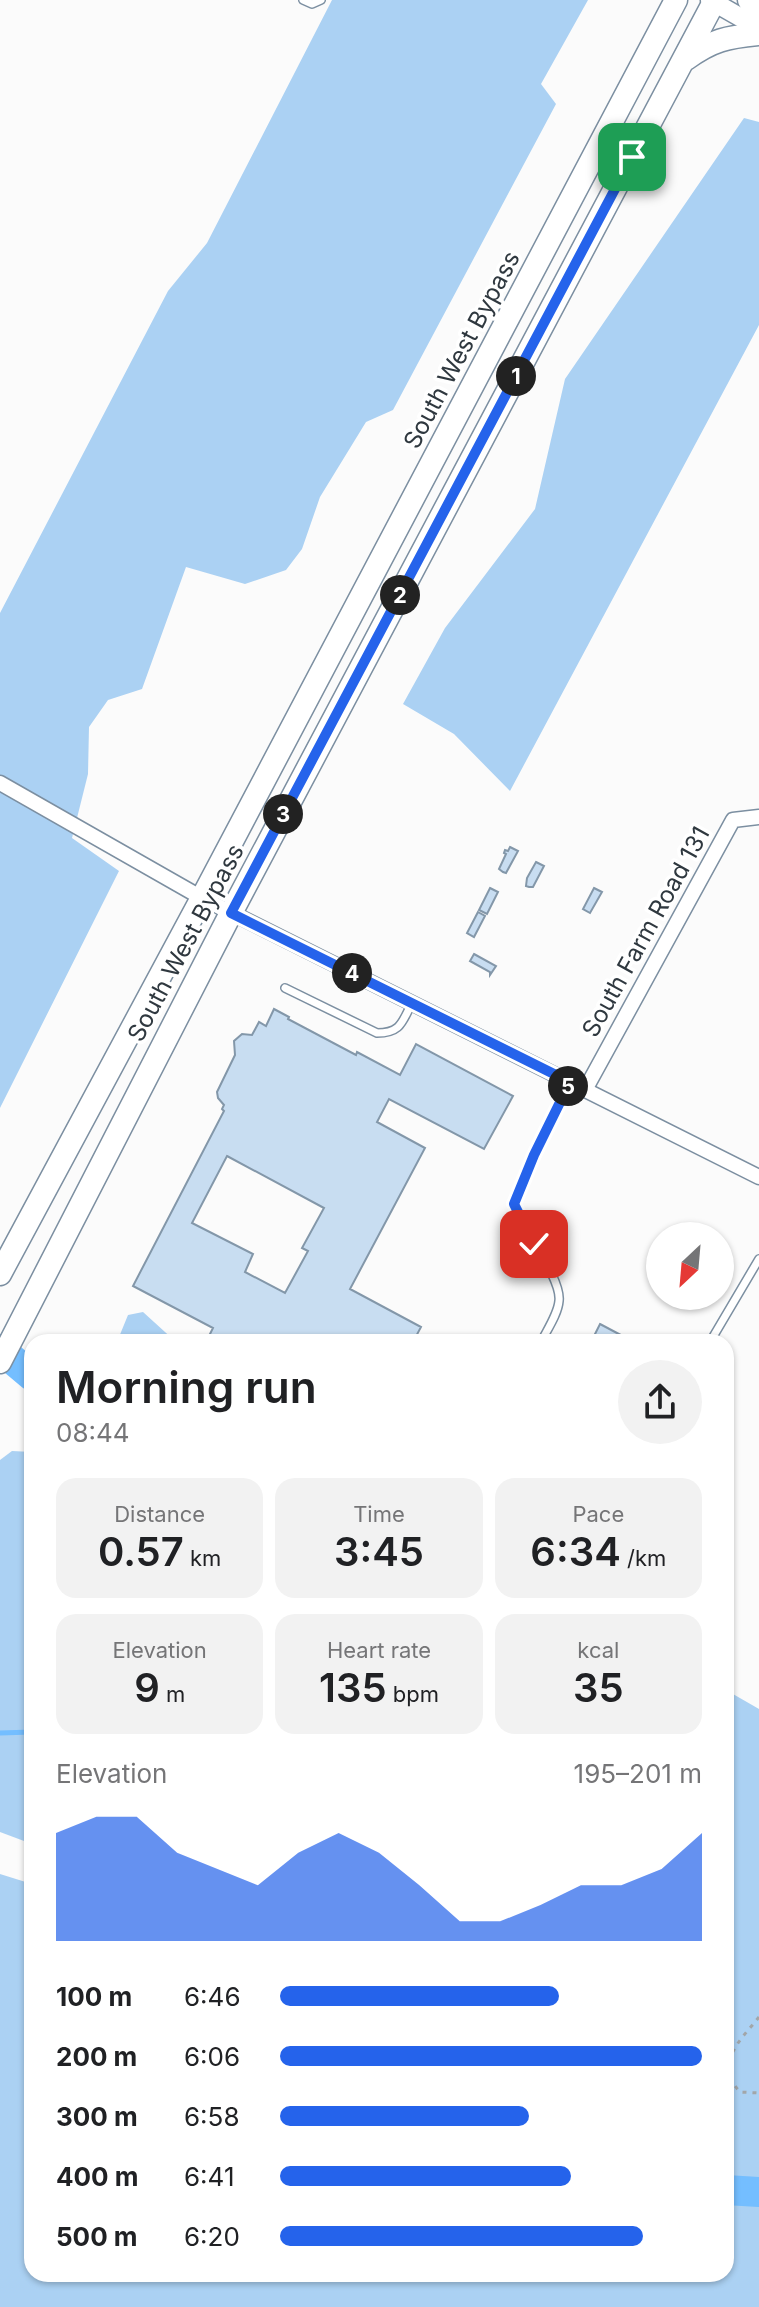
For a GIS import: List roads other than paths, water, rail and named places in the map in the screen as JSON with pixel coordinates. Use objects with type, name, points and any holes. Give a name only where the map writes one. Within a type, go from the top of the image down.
[{"type":"main road","name":"South West Bypass","points":[[1,1272],[676,0]]},
{"type":"main road","points":[[749,0],[759,17]]},
{"type":"main road","name":"South West Bypass","points":[[0,1362],[231,913],[713,1]]},
{"type":"main road","points":[[682,62],[708,44],[736,36],[759,34]]},
{"type":"street","points":[[713,1],[759,28]]},
{"type":"street","points":[[0,783],[202,898],[759,1177]]},
{"type":"street","name":"South Farm Road 131","points":[[585,1090],[733,820],[759,817]]},
{"type":"lane","points":[[303,0],[312,4],[321,0]]},
{"type":"lane","points":[[285,988],[377,1033],[391,1033],[399,1027],[412,1003]]},
{"type":"lane","points":[[545,1334],[559,1303],[559,1289],[520,1221],[514,1204],[570,1082]]},
{"type":"lane","points":[[715,1334],[759,1259]]},
{"type":"waterway","points":[[0,1349],[24,1369]]},
{"type":"waterway","points":[[0,1733],[24,1732]]},
{"type":"waterway","points":[[734,2190],[759,2192]]}]
